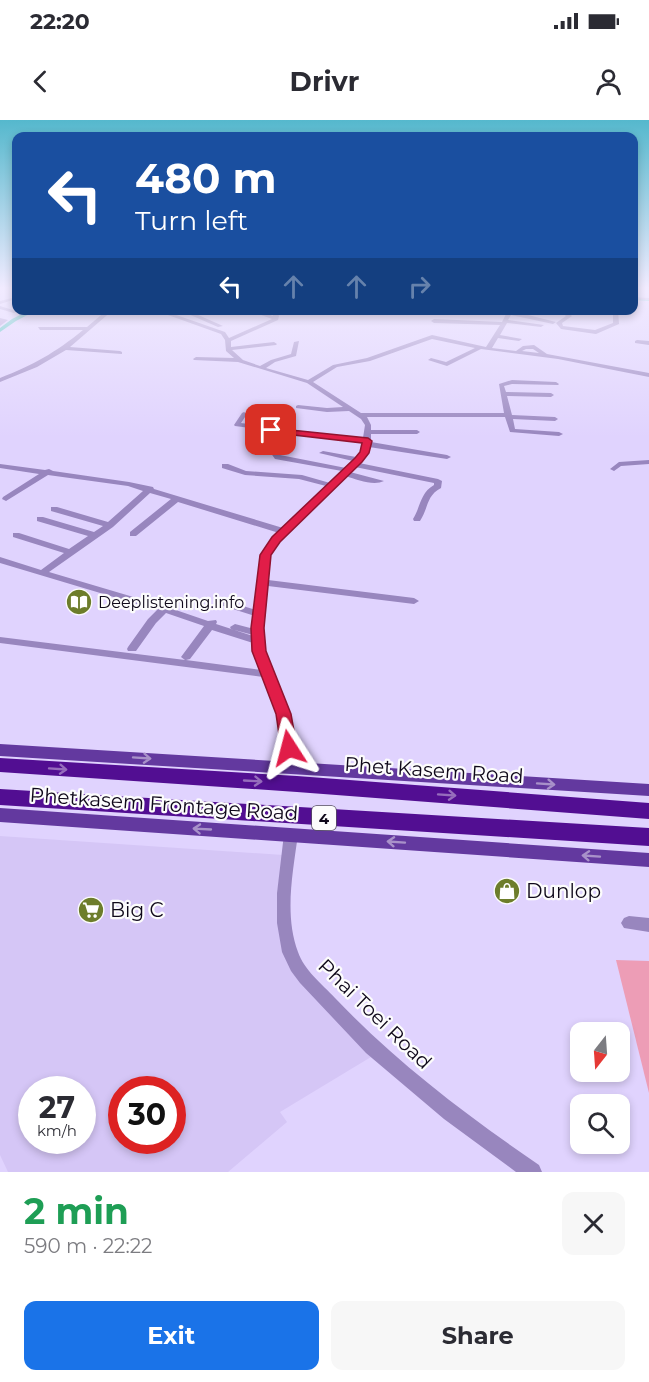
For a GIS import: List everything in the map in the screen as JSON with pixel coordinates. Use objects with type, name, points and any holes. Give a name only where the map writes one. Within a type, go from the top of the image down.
[{"type":"highway","name":"Phet Kasem Road","points":[[0,765],[297,784],[649,811]]},
{"type":"highway","name":"4","points":[[0,797],[649,837]]},
{"type":"main road","points":[[0,750],[649,790]]},
{"type":"main road","name":"Phetkasem Frontage Road","points":[[0,815],[649,860]]},
{"type":"street","points":[[0,380],[35,366],[66,348],[77,338]]},
{"type":"street","points":[[226,338],[229,349],[240,360]]},
{"type":"street","points":[[309,382],[335,366],[368,360],[429,338]]},
{"type":"street","points":[[437,338],[516,353],[546,355],[649,375]]},
{"type":"street","points":[[430,360],[447,364],[491,346],[496,338]]},
{"type":"street","points":[[512,338],[519,339]]},
{"type":"street","points":[[261,368],[273,361],[294,355],[297,342]]},
{"type":"street","points":[[637,342],[649,343]]},
{"type":"street","points":[[229,349],[274,344]]},
{"type":"street","points":[[66,348],[120,353]]},
{"type":"street","points":[[196,359],[240,360],[309,382],[367,421],[368,439],[365,453],[276,540],[266,555],[258,637],[268,674],[283,714],[289,748],[296,769]]},
{"type":"street","points":[[625,378],[636,372]]},
{"type":"street","points":[[556,384],[506,382],[501,385],[505,394],[510,428],[516,433],[559,434]]},
{"type":"street","points":[[505,394],[551,395]]},
{"type":"street","points":[[298,407],[327,410],[351,409]]},
{"type":"street","points":[[244,414],[237,425],[368,439],[447,457]]},
{"type":"street","points":[[360,415],[508,416],[555,419]]},
{"type":"street","points":[[271,430],[282,418]]},
{"type":"street","points":[[368,439],[417,432]]},
{"type":"street","points":[[419,452],[426,443]]},
{"type":"street","points":[[272,448],[278,457],[438,481],[438,486],[429,491],[423,499],[423,510],[417,519]]},
{"type":"street","points":[[323,453],[351,467],[358,478],[380,481]]},
{"type":"street","points":[[615,469],[619,464],[649,462]]},
{"type":"street","points":[[66,475],[78,465]]},
{"type":"street","points":[[0,466],[49,471],[150,489],[286,532]]},
{"type":"street","points":[[225,466],[245,473],[302,477]]},
{"type":"street","points":[[267,468],[330,485]]},
{"type":"street","points":[[6,499],[49,471]]},
{"type":"street","points":[[42,573],[111,525],[150,489]]},
{"type":"street","points":[[133,534],[178,498]]},
{"type":"street","points":[[54,509],[111,525]]},
{"type":"street","points":[[40,519],[96,535]]},
{"type":"street","points":[[16,535],[70,553]]},
{"type":"street","points":[[0,560],[258,637]]},
{"type":"street","points":[[262,582],[414,601]]},
{"type":"street","points":[[220,602],[259,614]]},
{"type":"street","points":[[132,649],[152,621],[164,609]]},
{"type":"street","points":[[186,657],[208,623]]},
{"type":"street","points":[[0,640],[268,674]]},
{"type":"street","name":"Phai Toei Road","points":[[291,834],[282,900],[286,936],[298,969],[336,1011],[401,1072],[447,1110],[532,1172]]},
{"type":"street","points":[[629,923],[649,925]]},
{"type":"shaded area","points":[[0,836],[283,855],[277,892],[291,971],[371,1057],[280,1112],[287,1122],[228,1172],[8,1172],[0,1155]]},
{"type":"shaded area","points":[[616,960],[649,961],[649,1093]]},
{"type":"place","name":"Deeplistening.info","points":[[79,602]]},
{"type":"place","name":"Dunlop","points":[[507,891]]},
{"type":"place","name":"Big C","points":[[91,910]]},
{"type":"route","points":[[271,430],[368,441],[365,453],[270,546],[266,555],[258,628],[259,651],[283,714],[289,748]]}]
